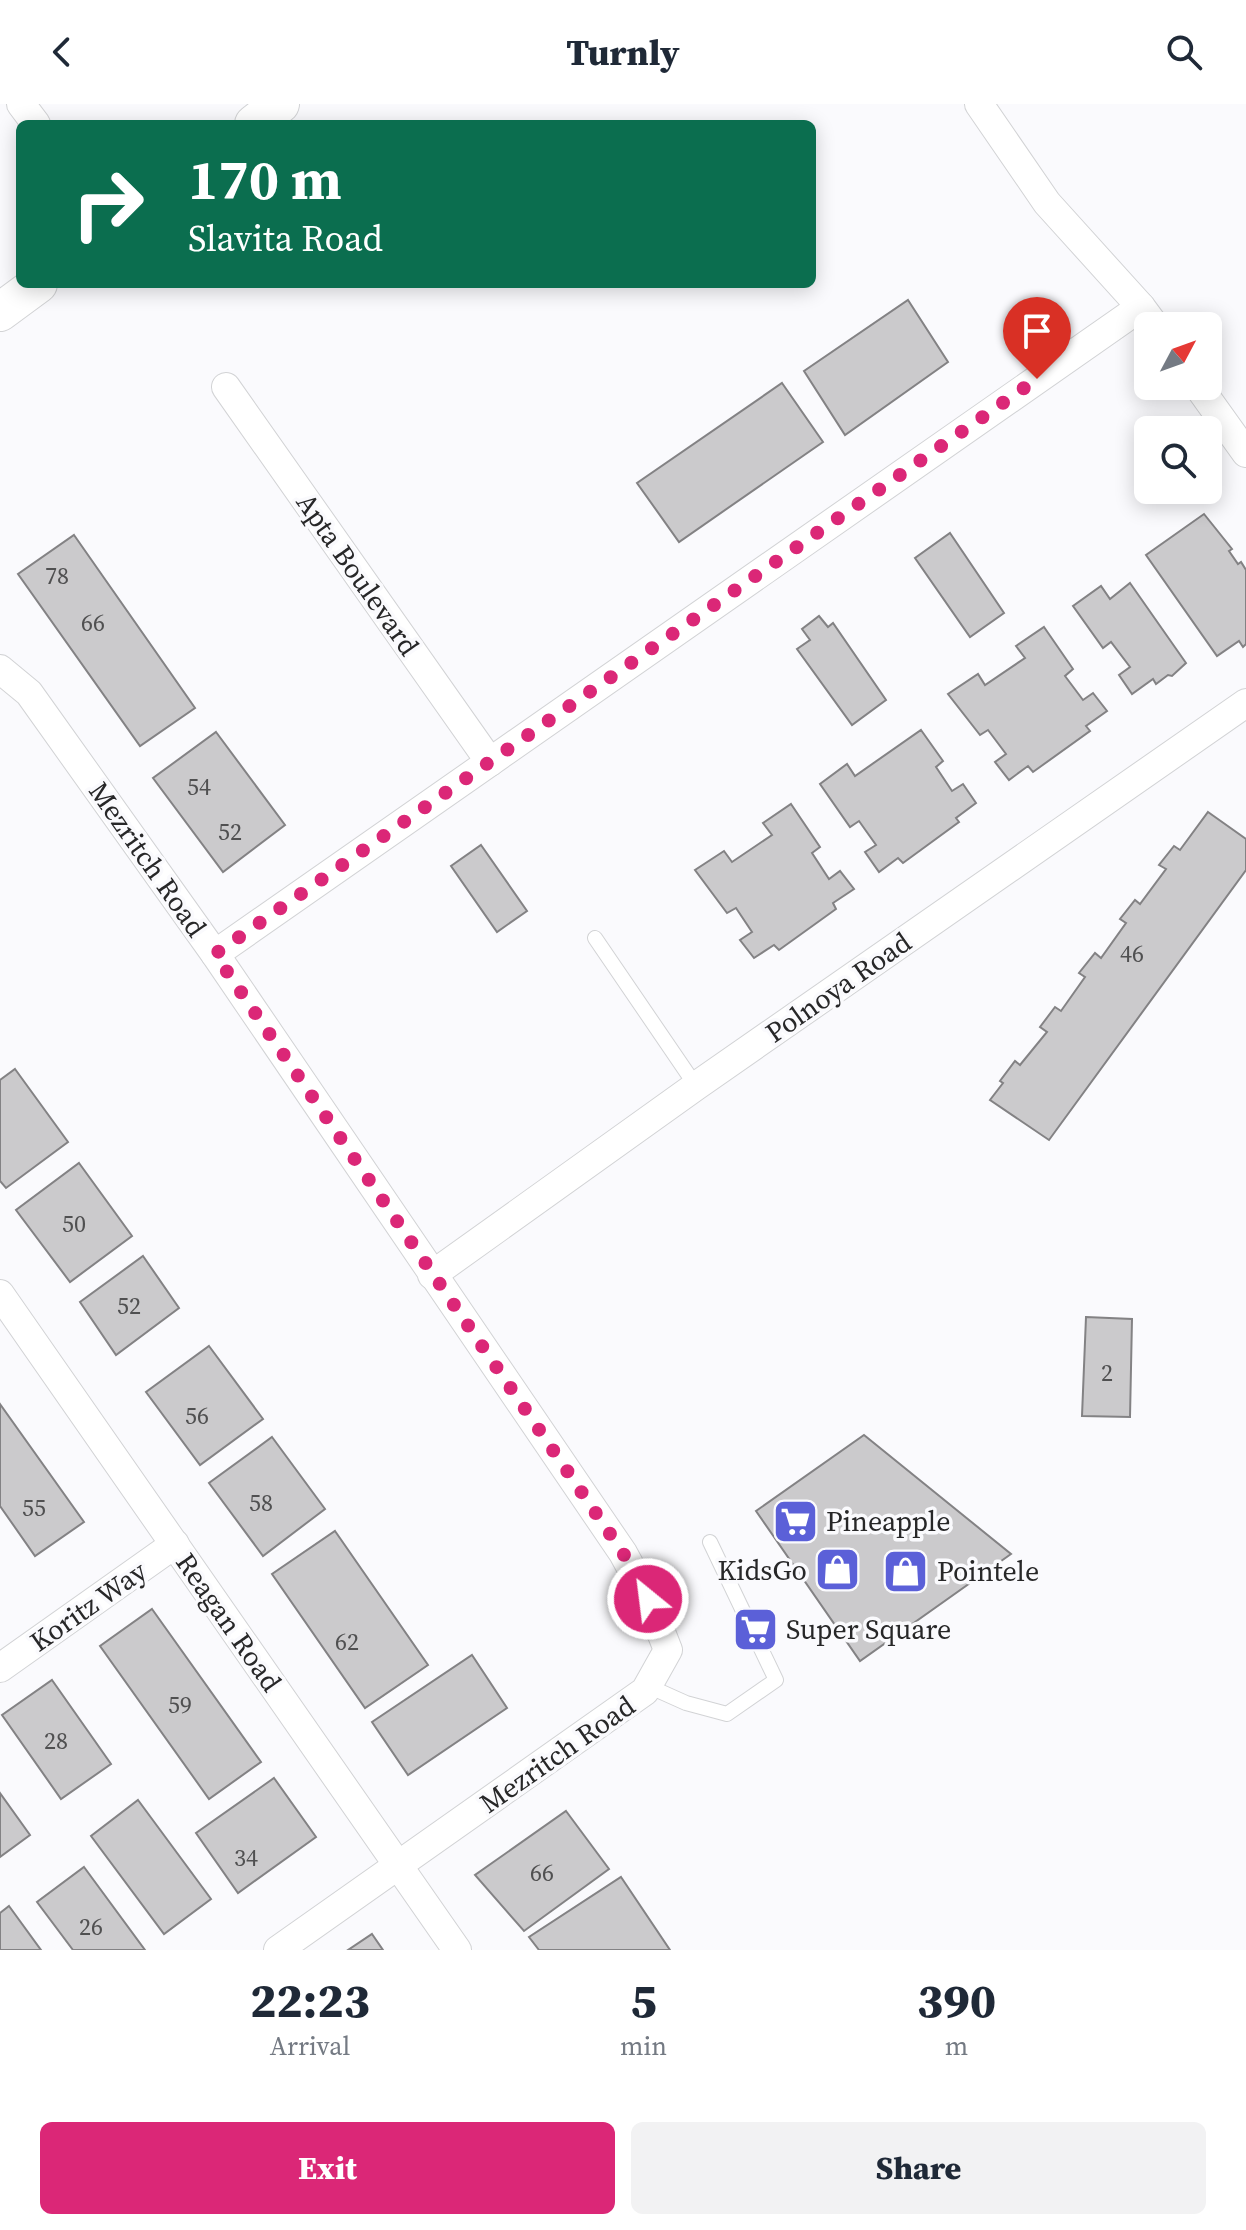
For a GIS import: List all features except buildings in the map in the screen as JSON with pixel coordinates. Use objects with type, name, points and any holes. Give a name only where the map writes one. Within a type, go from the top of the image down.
[{"type":"main road","points":[[259,120],[280,104]]},
{"type":"main road","points":[[0,312],[33,288]]},
{"type":"street","points":[[979,104],[1047,203],[1144,312]]},
{"type":"street","points":[[215,954],[490,762],[1134,325]]},
{"type":"street","name":"Apta Boulevard","points":[[226,387],[490,762]]},
{"type":"street","points":[[1208,400],[1246,453]]},
{"type":"street","name":"Mezritch Road","points":[[0,669],[29,693],[215,954],[623,1553],[648,1599],[668,1650],[645,1691],[516,1785],[278,1950]]},
{"type":"street","name":"Polnoya Road","points":[[432,1275],[696,1086],[1246,703]]},
{"type":"street","name":"Reagan Road","points":[[0,1294],[457,1950]]},
{"type":"street","name":"Koritz Way","points":[[0,1668],[175,1544]]},
{"type":"lane","points":[[595,938],[696,1086]]},
{"type":"lane","points":[[648,1686],[686,1703],[727,1714],[776,1680],[710,1542]]},
{"type":"place","name":"Pineapple","points":[[795,1521]]},
{"type":"place","name":"KidsGo","points":[[838,1570]]},
{"type":"place","name":"Pointele","points":[[906,1571]]},
{"type":"place","name":"Super Square","points":[[755,1629]]},
{"type":"route","points":[[648,1599],[623,1553],[215,954],[1037,379]]}]
